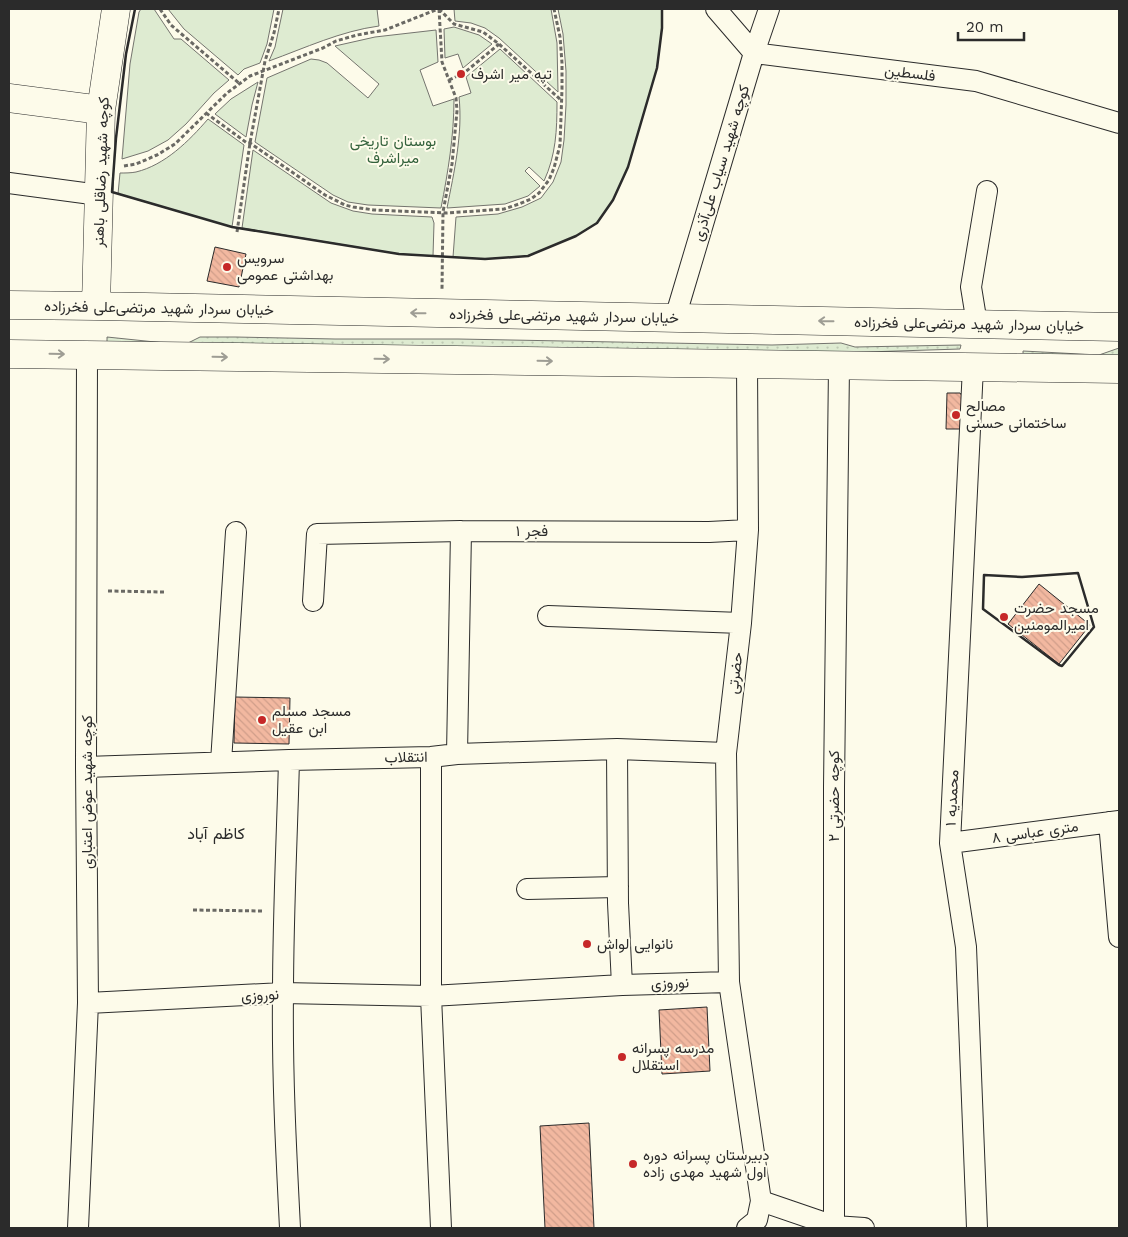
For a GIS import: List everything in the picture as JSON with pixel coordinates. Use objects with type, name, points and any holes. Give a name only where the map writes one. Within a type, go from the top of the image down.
[{"type":"main road","name":"کوچه شهید رضاقلی باهنر","points":[[96,306],[101,110],[116,9]]},
{"type":"main road","points":[[9,98],[101,110]]},
{"type":"main road","name":"خیابان سردار شهید مرتضی‌علی فخرزاده","points":[[9,306],[96,306],[1119,327]]},
{"type":"main road","points":[[973,367],[977,324]]},
{"type":"main road","points":[[9,354],[1119,369]]},
{"type":"street","points":[[716,9],[754,53]]},
{"type":"street","name":"کوچه شهید سیاب علی‌آذری","points":[[675,318],[754,53],[769,9]]},
{"type":"street","name":"فلسطین","points":[[754,53],[976,81],[1119,123]]},
{"type":"street","points":[[9,182],[99,195]]},
{"type":"street","points":[[977,324],[971,288],[987,191]]},
{"type":"street","name":"کوچه شهید عوض اعتباری","points":[[78,1228],[88,1003],[86,767],[87,355]]},
{"type":"street","name":"حضرتی","points":[[746,364],[748,530],[741,624],[726,753],[729,982],[761,1201]]},
{"type":"street","name":"کوچه حضرتی ۲","points":[[834,1227],[834,787],[838,366]]},
{"type":"street","name":"محمدیه ۱","points":[[973,367],[950,843],[966,947],[977,1228]]},
{"type":"street","name":"فجر ۱","points":[[312,601],[317,534],[461,531],[709,532],[748,530]]},
{"type":"street","points":[[457,754],[461,531]]},
{"type":"street","points":[[222,762],[236,532]]},
{"type":"street","points":[[548,616],[741,624]]},
{"type":"street","points":[[617,749],[618,887],[622,985]]},
{"type":"street","name":"انتقلاب","points":[[86,767],[431,757],[457,754],[617,749],[726,753]]},
{"type":"street","points":[[431,757],[432,996],[440,1228]]},
{"type":"street","points":[[289,760],[283,1067],[290,1228]]},
{"type":"street","points":[[1114,821],[1119,937]]},
{"type":"street","name":"۸ متری عباسی","points":[[950,843],[1114,821]]},
{"type":"street","points":[[527,889],[618,887]]},
{"type":"street","name":"نوروزی","points":[[88,1003],[283,993],[432,996],[622,985],[729,982]]},
{"type":"street","points":[[747,1228],[757,1220],[761,1201],[834,1227],[864,1228]]},
{"type":"path","points":[[160,9],[171,25],[240,84]]},
{"type":"path","points":[[237,232],[250,143],[265,62],[279,9]]},
{"type":"path","points":[[121,166],[136,164],[157,155],[175,144],[227,93],[250,76],[323,48],[336,41],[385,30],[438,9]]},
{"type":"path","points":[[438,9],[454,24],[483,32],[562,101]]},
{"type":"path","points":[[438,9],[442,62],[456,98],[457,112],[452,164],[443,212],[443,262]]},
{"type":"path","points":[[206,113],[247,143],[250,143],[325,194],[345,205],[374,210],[443,212],[504,209],[531,199],[539,193],[549,180],[554,168],[560,144],[562,101],[560,36],[554,9]]},
{"type":"path","points":[[449,80],[464,72],[499,44]]},
{"type":"path","points":[[87,591],[164,592]]},
{"type":"path","points":[[193,910],[285,911]]},
{"type":"green space","points":[[141,9],[154,9],[174,39],[181,39],[229,80],[168,140],[148,151],[122,159],[130,64]]},
{"type":"green space","points":[[168,9],[274,9],[267,44],[260,63],[244,69],[238,75],[184,29]]},
{"type":"green space","points":[[283,9],[377,9],[379,26],[337,36],[269,61],[275,47]]},
{"type":"green space","points":[[454,9],[551,9],[557,43],[558,92],[499,38],[485,28],[471,23],[455,21]]},
{"type":"green space","points":[[558,9],[662,9],[662,28],[657,68],[628,167],[613,200],[597,223],[576,236],[528,256],[485,259],[453,257],[456,217],[498,214],[522,207],[541,198],[553,182],[561,162],[566,105],[563,34]]},
{"type":"green space","points":[[454,27],[479,35],[492,44],[463,68],[458,54],[445,58],[444,29]]},
{"type":"green space","name":"بوستان تاریخی میراشرف","points":[[436,30],[438,62],[420,70],[433,106],[454,99],[450,154],[441,208],[368,205],[348,202],[333,195],[255,142],[267,78],[311,59],[319,60],[327,63],[368,98],[379,84],[335,46],[375,37]]},
{"type":"green space","name":"بوستان تاریخی میراشرف","points":[[500,49],[557,102],[555,142],[548,171],[544,181],[529,167],[525,171],[540,186],[528,196],[505,204],[447,208],[459,139],[459,97],[471,93],[466,77]]},
{"type":"green space","points":[[258,82],[246,137],[215,114],[231,99]]},
{"type":"green space","points":[[208,119],[244,145],[232,227],[118,194],[120,173],[147,169],[167,158],[185,144]]},
{"type":"green space","name":"بوستان تاریخی میراشرف","points":[[253,150],[331,203],[353,211],[372,214],[432,217],[434,223],[433,256],[399,254],[242,228]]},
{"type":"green space","points":[[107,337],[184,345],[200,337],[235,337],[772,345],[841,343],[855,347],[961,345],[960,349],[772,355],[144,346],[107,342]]},
{"type":"green space","points":[[1119,348],[1119,359],[1023,356],[1023,351],[1099,355]]},
{"type":"building","name":"سرویس بهداشتی عمومی","points":[[215,247],[246,254],[239,287],[207,281]]},
{"type":"building","name":"مصالح ساختمانی حسنی","points":[[947,393],[960,393],[965,400],[964,429],[946,429]]},
{"type":"building","points":[[1039,584],[1090,625],[1059,664],[1008,624]]},
{"type":"building","name":"مسجد مسلم ابن عقیل","points":[[235,697],[290,698],[289,744],[234,743]]},
{"type":"building","points":[[707,1007],[710,1071],[662,1074],[659,1010]]},
{"type":"building","points":[[589,1123],[594,1228],[545,1228],[540,1126]]},
{"type":"wall","points":[[135,9],[126,54],[112,192],[232,227],[399,254],[485,259],[528,256],[576,236],[597,223],[613,200],[628,167],[657,68],[662,28],[662,9]]},
{"type":"wall","points":[[1078,573],[1094,627],[1062,666],[983,609],[984,575],[1022,577],[1078,573]]},
{"type":"place","name":"تپه میر اشرف","points":[[461,74]]},
{"type":"place","name":"سرویس بهداشتی عمومی","points":[[227,267]]},
{"type":"place","name":"مصالح ساختمانی حسنی","points":[[956,415]]},
{"type":"place","name":"مسجد حضرت امیرالمومنین","points":[[1004,617]]},
{"type":"place","name":"مسجد مسلم ابن عقیل","points":[[262,720]]},
{"type":"place","name":"نانوایی لواش","points":[[587,944]]},
{"type":"place","name":"مدرسه پسرانه استقلال","points":[[622,1057]]},
{"type":"place","name":"دبیرستان پسرانه دوره اول شهید مهدی زاده","points":[[633,1164]]},
{"type":"district","name":"کاظم آباد","points":[[216,833]]}]
